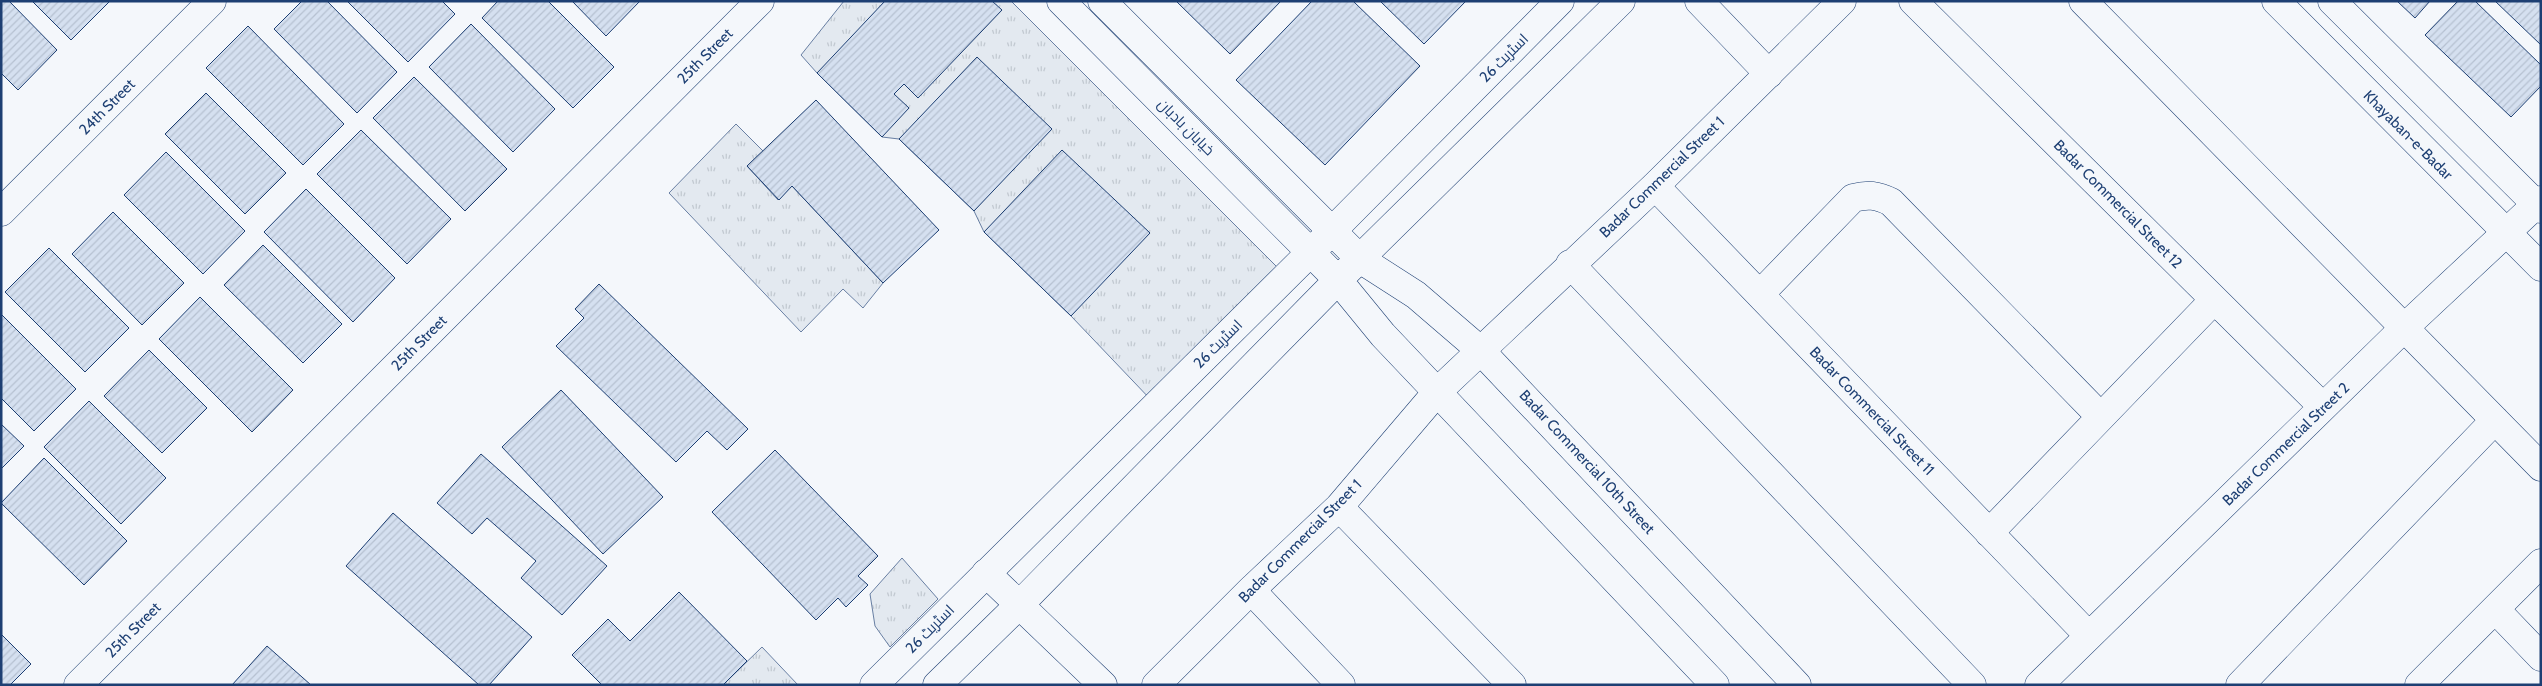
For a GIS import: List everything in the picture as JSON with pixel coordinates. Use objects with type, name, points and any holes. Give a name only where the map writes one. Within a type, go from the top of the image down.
[{"type":"street","name":"24th Street","points":[[1,212],[212,1]]},
{"type":"street","name":"25th Street","points":[[78,685],[760,1]]},
{"type":"street","name":"خیابان بادبان","points":[[1061,1],[1338,280]]},
{"type":"street","name":"خیابان بادبان","points":[[1102,1],[1360,258]]},
{"type":"street","name":"اسٹریٹ 26","points":[[874,685],[1310,253],[1560,1]]},
{"type":"street","points":[[937,685],[1020,604],[1338,280],[1620,1]]},
{"type":"street","points":[[1699,1],[1769,74]]},
{"type":"street","name":"Badar Commercial Street 1","points":[[1156,685],[1251,590],[1339,507],[1437,392],[1570,264],[1655,186],[1842,1]]},
{"type":"street","name":"Badar Commercial Street 12","points":[[1913,1],[2323,407]]},
{"type":"street","points":[[2083,1],[2541,467]]},
{"type":"street","name":"Khayaban-e-Badar","points":[[2276,1],[2541,268]]},
{"type":"street","points":[[2332,1],[2539,204]]},
{"type":"street","name":"Badar Commercial Street 11","points":[[1655,186],[2089,636]]},
{"type":"street","points":[[1760,294],[1853,198],[1868,194],[1880,196],[1891,202],[2101,417]]},
{"type":"street","name":"Badar Commercial Street 2","points":[[2039,685],[2404,328],[2539,204]]},
{"type":"street","name":"Badar Commercial 10th Street","points":[[1360,258],[1416,295],[1480,350],[1797,685]]},
{"type":"street","points":[[1570,264],[1972,685]]},
{"type":"street","points":[[1338,280],[1383,335],[1715,685]]},
{"type":"street","points":[[1990,533],[2214,300]]},
{"type":"street","points":[[2240,685],[2495,420]]},
{"type":"street","points":[[1339,507],[1512,685]]},
{"type":"street","points":[[2419,685],[2541,563]]},
{"type":"street","points":[[986,573],[1103,685]]},
{"type":"street","points":[[1251,590],[1340,685]]},
{"type":"street","points":[[2495,609],[2541,657]]},
{"type":"green space","points":[[844,1],[1011,1],[1280,270],[1153,402],[1071,316],[984,232],[974,211],[899,139],[882,137],[801,55]]},
{"type":"green space","points":[[736,124],[763,151],[747,166],[778,200],[792,186],[883,283],[863,308],[843,289],[801,332],[669,193]]},
{"type":"green space","points":[[902,558],[938,599],[890,647],[875,626],[870,594]]},
{"type":"green space","points":[[762,647],[798,685],[723,685]]},
{"type":"building","points":[[1,1],[9,1],[57,50],[18,90],[1,73]]},
{"type":"building","points":[[32,1],[110,1],[71,40]]},
{"type":"building","points":[[302,1],[327,1],[397,72],[357,113],[274,29]]},
{"type":"building","points":[[347,1],[442,1],[455,14],[408,62]]},
{"type":"building","points":[[498,1],[548,1],[614,67],[573,108],[482,18]]},
{"type":"building","points":[[572,1],[640,1],[606,36]]},
{"type":"building","points":[[885,1],[992,1],[1002,10],[918,98],[904,84],[894,94],[909,108],[882,137],[817,73]]},
{"type":"building","points":[[1176,1],[1281,1],[1230,54]]},
{"type":"building","points":[[1312,1],[1353,1],[1420,66],[1325,165],[1236,80]]},
{"type":"building","points":[[1380,1],[1466,1],[1424,44]]},
{"type":"building","points":[[2397,1],[2430,1],[2415,18]]},
{"type":"building","points":[[2458,1],[2475,1],[2541,65],[2541,86],[2511,117],[2425,35]]},
{"type":"building","points":[[2495,1],[2541,1],[2541,45]]},
{"type":"building","points":[[471,24],[555,109],[513,152],[429,67]]},
{"type":"building","points":[[248,26],[344,124],[303,165],[206,68]]},
{"type":"building","points":[[977,57],[1052,129],[974,211],[899,139]]},
{"type":"building","points":[[414,77],[507,169],[465,211],[373,118]]},
{"type":"building","points":[[206,93],[286,173],[245,214],[165,134]]},
{"type":"building","points":[[816,100],[939,230],[883,283],[792,186],[779,200],[747,166]]},
{"type":"building","points":[[361,130],[451,219],[407,264],[317,174]]},
{"type":"building","points":[[1062,150],[1150,233],[1071,316],[984,232]]},
{"type":"building","points":[[166,152],[245,231],[203,274],[124,195]]},
{"type":"building","points":[[306,189],[395,278],[353,322],[264,232]]},
{"type":"building","points":[[113,212],[184,283],[142,325],[72,254]]},
{"type":"building","points":[[263,245],[342,324],[303,363],[224,285]]},
{"type":"building","points":[[49,248],[129,328],[85,372],[5,292]]},
{"type":"building","points":[[599,284],[748,429],[727,450],[707,431],[676,462],[556,346],[584,318],[575,309]]},
{"type":"building","points":[[200,297],[293,390],[252,432],[159,339]]},
{"type":"building","points":[[1,314],[76,389],[34,431],[1,398]]},
{"type":"building","points":[[149,350],[207,408],[162,453],[104,396]]},
{"type":"building","points":[[561,390],[663,497],[603,554],[502,447]]},
{"type":"building","points":[[89,401],[166,478],[121,524],[44,447]]},
{"type":"building","points":[[1,424],[24,446],[1,469]]},
{"type":"building","points":[[775,450],[878,556],[858,576],[868,585],[846,607],[838,598],[816,620],[712,512]]},
{"type":"building","points":[[481,454],[607,566],[562,615],[521,578],[536,561],[487,518],[472,534],[437,503]]},
{"type":"building","points":[[44,458],[127,541],[84,585],[1,503]]},
{"type":"building","points":[[393,513],[532,637],[489,685],[479,685],[346,566]]},
{"type":"building","points":[[679,592],[747,661],[723,685],[602,685],[572,655],[608,619],[630,641]]},
{"type":"building","points":[[1,634],[31,664],[10,685],[1,685]]},
{"type":"building","points":[[267,646],[311,685],[232,685]]}]
